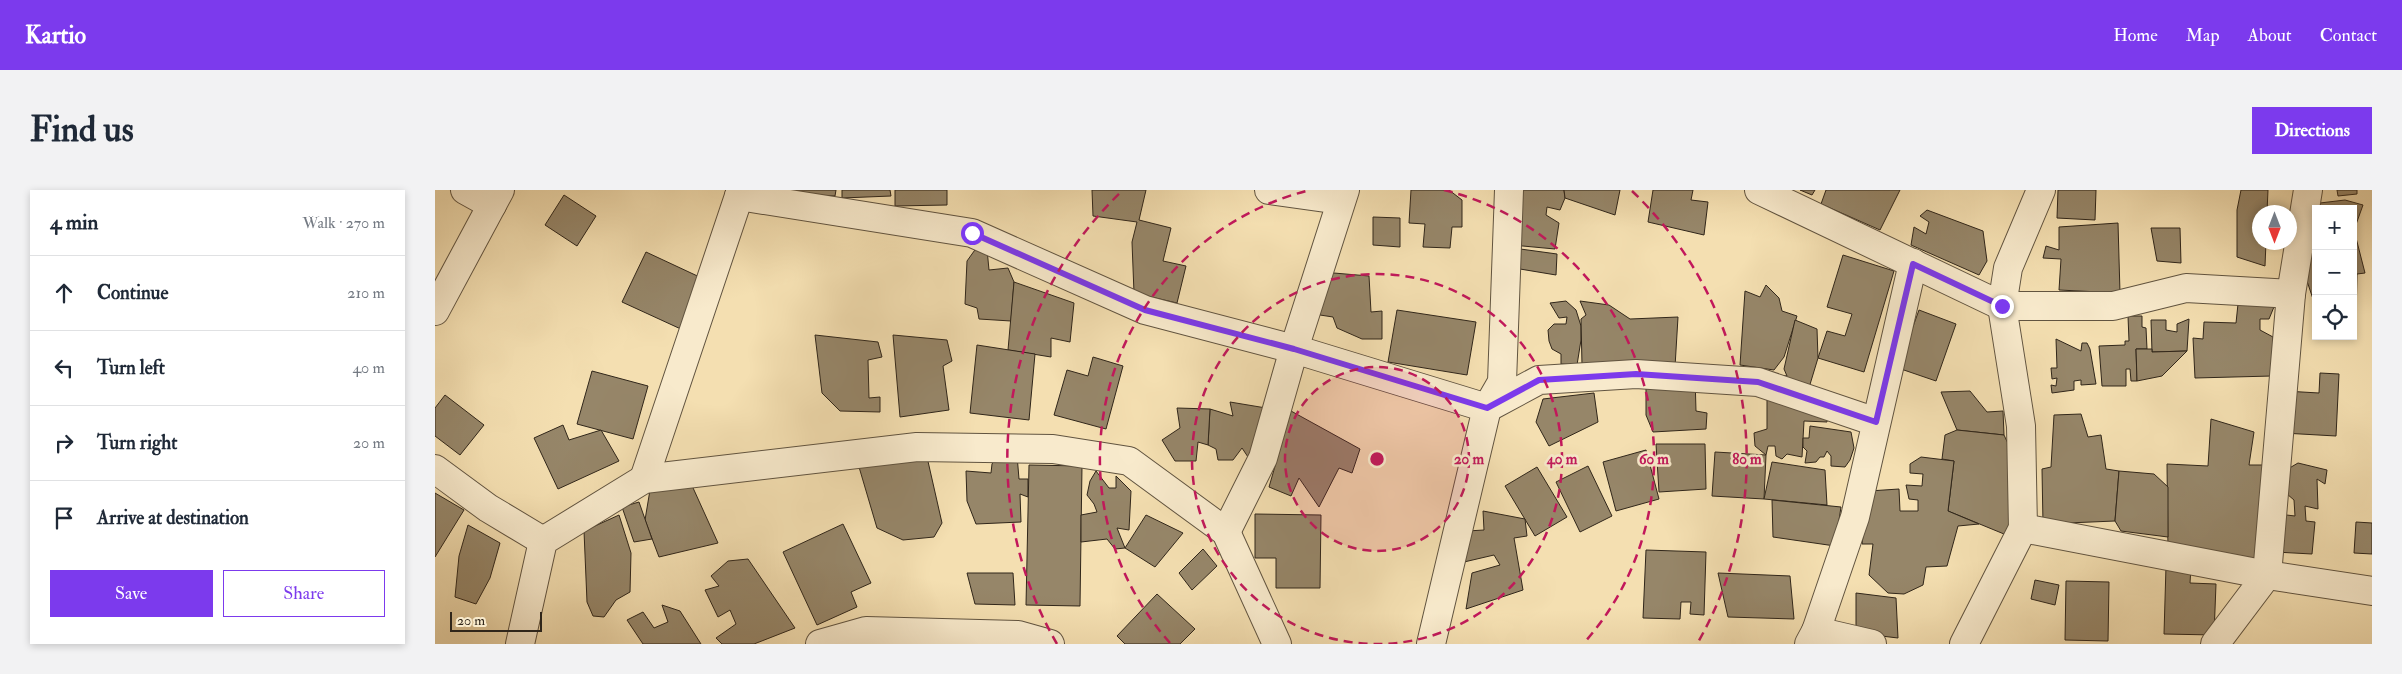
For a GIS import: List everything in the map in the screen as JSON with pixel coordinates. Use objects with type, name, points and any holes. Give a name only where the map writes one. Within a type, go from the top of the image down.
[{"type":"street","points":[[435,310],[496,198],[465,190]]},
{"type":"street","points":[[1226,532],[1263,458],[1294,349],[1342,195],[1269,190]]},
{"type":"street","points":[[1431,644],[1487,408],[1502,382],[1509,190]]},
{"type":"street","points":[[1759,190],[2002,306],[2113,306],[2186,288],[2291,294]]},
{"type":"street","points":[[1964,644],[2023,528],[2021,426],[2002,306],[2008,268],[2041,190]]},
{"type":"street","points":[[2215,644],[2267,575],[2291,294],[2308,190]]},
{"type":"street","points":[[644,479],[740,193],[972,233],[1145,310],[1294,349],[1487,408],[1539,380],[1636,374],[1758,382],[1876,422]]},
{"type":"street","points":[[1872,644],[1812,637],[1855,517],[1913,264]]},
{"type":"street","points":[[520,644],[543,541],[644,479],[917,447],[1053,449],[1129,462],[1226,532],[1274,637],[1297,644]]},
{"type":"street","points":[[435,469],[488,508],[543,541]]},
{"type":"street","points":[[2023,528],[2267,575],[2372,591]]},
{"type":"street","points":[[820,644],[867,631],[1018,635],[1050,644]]},
{"type":"building","points":[[778,190],[836,190],[835,196],[779,194]]},
{"type":"building","points":[[842,190],[890,190],[891,196],[842,198]]},
{"type":"building","points":[[895,190],[947,190],[947,205],[895,206]]},
{"type":"building","points":[[1092,190],[1146,190],[1139,220],[1171,228],[1163,261],[1186,266],[1177,303],[1134,293],[1132,242],[1137,222],[1093,216]]},
{"type":"building","points":[[1411,190],[1449,190],[1462,200],[1462,227],[1452,227],[1450,248],[1423,247],[1425,224],[1409,223]]},
{"type":"building","points":[[1524,190],[1564,190],[1565,198],[1560,210],[1547,207],[1546,215],[1559,223],[1555,249],[1512,245],[1521,192]]},
{"type":"building","points":[[1564,190],[1620,190],[1615,215],[1565,198]]},
{"type":"building","points":[[1653,190],[1693,190],[1691,200],[1708,202],[1704,235],[1648,222]]},
{"type":"building","points":[[1800,190],[1815,190],[1812,195]]},
{"type":"building","points":[[1826,190],[1900,190],[1880,230],[1821,204]]},
{"type":"building","points":[[2058,190],[2096,190],[2095,220],[2057,218]]},
{"type":"building","points":[[2241,190],[2268,190],[2267,205],[2252,205],[2252,250],[2266,250],[2265,266],[2237,257],[2237,210]]},
{"type":"building","points":[[2337,190],[2357,190],[2357,194],[2338,196]]},
{"type":"building","points":[[564,195],[596,216],[577,246],[545,225]]},
{"type":"building","points":[[2345,200],[2363,205],[2357,222],[2357,205],[2320,205],[2320,203]]},
{"type":"building","points":[[1927,210],[1983,231],[1987,261],[1979,275],[1911,245],[1914,227],[1926,234],[1929,222],[1920,216]]},
{"type":"building","points":[[1373,217],[1400,218],[1400,247],[1373,245]]},
{"type":"building","points":[[2118,223],[2120,293],[2059,290],[2061,259],[2043,258],[2046,246],[2059,250],[2059,227]]},
{"type":"building","points":[[2151,228],[2180,228],[2181,263],[2157,261]]},
{"type":"building","points":[[2357,242],[2365,273],[2357,274]]},
{"type":"building","points":[[977,247],[987,249],[989,270],[1008,268],[1014,282],[1011,321],[979,319],[977,308],[965,304],[967,261]]},
{"type":"building","points":[[2308,247],[2312,247],[2312,296],[2307,281]]},
{"type":"building","points":[[1513,248],[1557,254],[1556,275],[1514,268]]},
{"type":"building","points":[[646,252],[706,280],[683,330],[622,302]]},
{"type":"building","points":[[1843,255],[1894,271],[1864,372],[1818,358],[1827,331],[1845,336],[1852,314],[1827,307]]},
{"type":"building","points":[[1322,272],[1369,276],[1371,312],[1382,311],[1382,339],[1362,339],[1337,328],[1333,317],[1320,315]]},
{"type":"building","points":[[1014,282],[1074,303],[1070,342],[1051,338],[1051,357],[1008,350]]},
{"type":"building","points":[[1766,285],[1779,298],[1782,311],[1797,316],[1784,357],[1774,370],[1740,365],[1745,291],[1760,297]]},
{"type":"building","points":[[1566,301],[1576,310],[1581,326],[1577,365],[1561,364],[1561,354],[1552,349],[1549,341],[1548,330],[1554,324],[1566,324],[1567,317],[1559,318],[1550,303]]},
{"type":"building","points":[[1580,301],[1609,305],[1630,319],[1678,317],[1675,367],[1582,365],[1581,319],[1586,315]]},
{"type":"building","points":[[2276,302],[2269,319],[2260,319],[2260,330],[2273,337],[2272,376],[2195,378],[2193,338],[2203,339],[2204,322],[2236,323],[2238,304]]},
{"type":"building","points":[[1397,310],[1476,322],[1467,375],[1388,362]]},
{"type":"building","points":[[1919,310],[1956,324],[1936,381],[1898,368]]},
{"type":"building","points":[[2128,316],[2142,316],[2142,327],[2146,328],[2147,349],[2136,349],[2137,381],[2131,381],[2130,369],[2126,369],[2126,386],[2102,386],[2099,346],[2125,345],[2125,341],[2129,341]]},
{"type":"building","points":[[2189,319],[2187,351],[2152,352],[2151,320],[2166,320],[2166,330],[2177,332],[2177,324]]},
{"type":"building","points":[[1795,320],[1817,329],[1818,358],[1808,391],[1775,375],[1787,376],[1784,369]]},
{"type":"building","points":[[815,335],[878,342],[882,357],[868,360],[869,398],[880,397],[880,412],[840,411],[822,393]]},
{"type":"building","points":[[893,335],[947,340],[952,361],[943,366],[949,410],[900,417]]},
{"type":"building","points":[[2056,339],[2081,351],[2082,343],[2087,343],[2090,349],[2096,384],[2081,385],[2081,380],[2074,381],[2074,390],[2052,393],[2051,385],[2056,386],[2057,378],[2052,379],[2051,368],[2057,368]]},
{"type":"building","points":[[977,345],[1035,354],[1029,420],[970,413]]},
{"type":"building","points":[[2136,349],[2152,349],[2152,352],[2187,351],[2162,376],[2137,381]]},
{"type":"building","points":[[1093,357],[1123,366],[1106,429],[1054,415],[1067,370],[1088,376]]},
{"type":"building","points":[[592,371],[648,386],[633,439],[577,424]]},
{"type":"building","points":[[2320,373],[2339,374],[2336,436],[2283,433],[2285,391],[2319,393]]},
{"type":"building","points":[[1695,376],[1696,411],[1707,413],[1706,429],[1653,432],[1646,415],[1646,387]]},
{"type":"building","points":[[1970,391],[1987,412],[2003,411],[2004,435],[1957,430],[1941,392]]},
{"type":"building","points":[[1594,393],[1598,422],[1549,446],[1536,422],[1543,399]]},
{"type":"building","points":[[445,395],[484,425],[460,455],[435,436],[435,408]]},
{"type":"building","points":[[1767,397],[1828,412],[1827,422],[1804,421],[1802,457],[1787,454],[1782,459],[1776,456],[1775,446],[1768,446],[1766,455],[1755,446],[1754,433],[1767,429]]},
{"type":"building","points":[[1230,402],[1266,408],[1258,455],[1248,457],[1242,448],[1233,460],[1218,460],[1216,449],[1208,445],[1210,409],[1233,416]]},
{"type":"building","points":[[1177,408],[1210,409],[1208,445],[1198,442],[1196,461],[1175,461],[1162,440],[1180,428]]},
{"type":"building","points":[[1291,411],[1360,449],[1352,473],[1339,468],[1319,507],[1299,478],[1291,496],[1269,487]]},
{"type":"building","points":[[2081,414],[2088,437],[2101,435],[2106,469],[2119,471],[2115,521],[2043,524],[2042,469],[2051,467],[2054,415]]},
{"type":"building","points":[[2211,419],[2254,432],[2249,465],[2269,465],[2260,565],[2168,551],[2167,464],[2208,466]]},
{"type":"building","points":[[563,425],[569,440],[601,430],[619,461],[558,489],[534,438]]},
{"type":"building","points":[[1810,426],[1851,432],[1854,448],[1850,460],[1845,467],[1831,466],[1831,456],[1827,451],[1824,457],[1820,457],[1816,462],[1805,463],[1807,451],[1803,447],[1803,438],[1809,438]]},
{"type":"building","points":[[1957,430],[2004,435],[2010,448],[2013,522],[2004,534],[1948,511],[1954,461],[1942,459],[1945,435]]},
{"type":"building","points":[[1656,444],[1705,444],[1706,489],[1659,492]]},
{"type":"building","points":[[1646,450],[1659,499],[1616,511],[1603,462]]},
{"type":"building","points":[[1715,452],[1766,455],[1764,499],[1712,496]]},
{"type":"building","points":[[999,453],[1017,455],[1019,479],[1028,479],[1028,497],[1020,494],[1021,522],[976,524],[967,501],[966,471],[991,473],[992,464]]},
{"type":"building","points":[[927,457],[942,523],[934,537],[903,540],[877,528],[859,467]]},
{"type":"building","points":[[1921,457],[1954,461],[1948,511],[1979,524],[1958,526],[1947,566],[1926,567],[1923,585],[1904,594],[1888,593],[1869,575],[1873,544],[1862,544],[1869,491],[1899,489],[1900,511],[1918,511],[1918,500],[1909,499],[1906,485],[1922,486],[1923,474],[1910,473],[1910,464]]},
{"type":"building","points":[[1772,462],[1825,470],[1827,505],[1764,499]]},
{"type":"building","points":[[2298,463],[2327,470],[2325,484],[2317,479],[2318,509],[2305,506],[2306,521],[2315,522],[2312,554],[2275,552],[2278,514],[2295,516],[2294,500],[2280,488],[2281,473]]},
{"type":"building","points":[[1029,465],[1082,466],[1080,606],[1026,605]]},
{"type":"building","points":[[1588,466],[1612,516],[1580,532],[1556,482]]},
{"type":"building","points":[[1537,467],[1567,517],[1535,536],[1505,486]]},
{"type":"building","points":[[1096,471],[1109,488],[1116,488],[1116,476],[1131,491],[1129,530],[1117,528],[1125,548],[1115,549],[1107,539],[1081,542],[1081,515],[1097,512],[1087,495],[1090,481]]},
{"type":"building","points":[[2119,471],[2154,474],[2168,487],[2168,537],[2121,531],[2115,521]]},
{"type":"building","points":[[689,479],[718,543],[659,557],[645,520],[650,490]]},
{"type":"building","points":[[435,493],[464,510],[435,557]]},
{"type":"building","points":[[1772,500],[1841,507],[1835,546],[1773,537]]},
{"type":"building","points":[[639,502],[652,539],[634,542],[622,507]]},
{"type":"building","points":[[1483,511],[1525,519],[1527,536],[1514,538],[1523,590],[1466,609],[1472,573],[1500,565],[1494,555],[1464,562],[1467,531],[1484,530]]},
{"type":"building","points":[[1255,514],[1321,515],[1320,588],[1276,588],[1276,558],[1255,558]]},
{"type":"building","points":[[619,515],[631,553],[630,592],[616,600],[604,617],[593,616],[587,602],[584,531]]},
{"type":"building","points":[[1146,515],[1183,533],[1155,567],[1125,548]]},
{"type":"building","points":[[2356,522],[2372,523],[2372,554],[2354,553]]},
{"type":"building","points":[[843,524],[871,583],[851,592],[857,607],[817,625],[783,552]]},
{"type":"building","points":[[468,525],[500,543],[490,578],[476,604],[455,597],[459,556]]},
{"type":"building","points":[[1203,549],[1217,566],[1192,590],[1179,573]]},
{"type":"building","points":[[1646,550],[1706,552],[1704,615],[1690,614],[1691,602],[1681,602],[1680,619],[1643,618]]},
{"type":"building","points":[[748,559],[795,628],[754,644],[722,644],[716,638],[736,624],[730,610],[718,617],[705,590],[719,586],[711,576],[728,561]]},
{"type":"building","points":[[2166,566],[2191,567],[2190,583],[2216,584],[2214,635],[2164,634]]},
{"type":"building","points":[[967,573],[1013,573],[1015,605],[975,604]]},
{"type":"building","points":[[1718,573],[1790,576],[1794,619],[1728,617]]},
{"type":"building","points":[[2035,580],[2059,585],[2055,605],[2031,599]]},
{"type":"building","points":[[2066,581],[2109,582],[2108,641],[2065,640]]},
{"type":"building","points":[[1856,593],[1896,598],[1898,638],[1856,633]]},
{"type":"building","points":[[1157,594],[1195,629],[1180,644],[1125,644],[1117,636]]},
{"type":"building","points":[[662,605],[680,611],[701,644],[643,644],[627,620],[643,612],[654,628],[668,622]]},
{"type":"route","points":[[972,233],[1145,310],[1294,349],[1487,408],[1539,380],[1636,374],[1758,382],[1876,422],[1913,264],[2002,306]]}]
